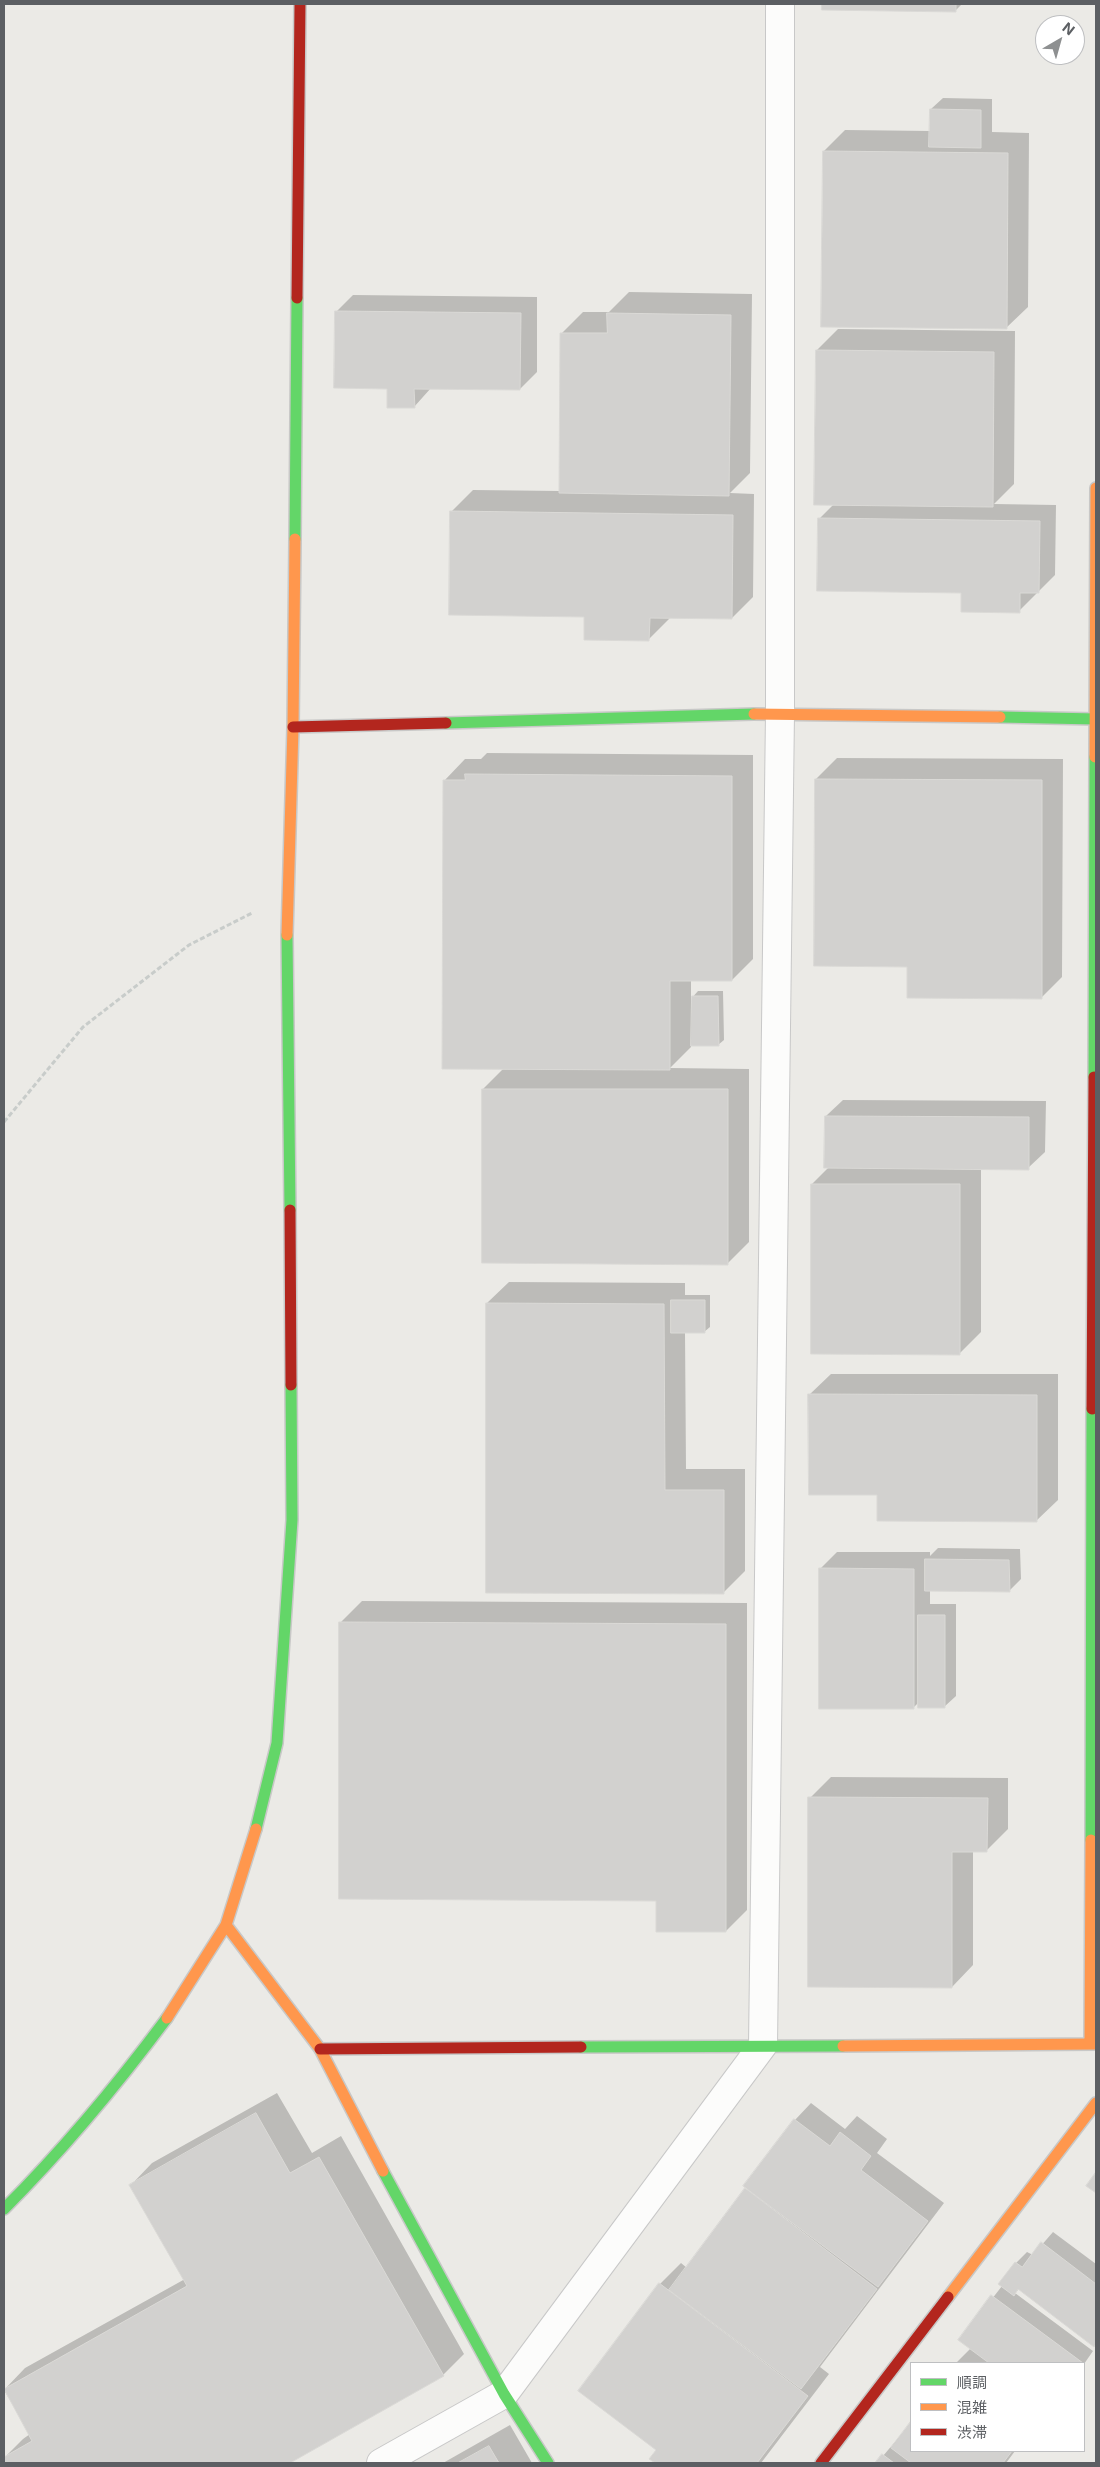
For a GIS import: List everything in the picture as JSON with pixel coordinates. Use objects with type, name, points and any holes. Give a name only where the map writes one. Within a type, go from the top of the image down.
[{"type":"street","points":[[4,2209],[46,2167],[137,2058],[176,2006],[226,1925],[252,1847],[277,1743],[292,1520],[288,893],[293,727],[300,4]]},
{"type":"street","points":[[381,2463],[504,2394],[763,2045],[780,713],[780,4]]},
{"type":"street","points":[[320,2049],[1093,2044],[1096,488]]},
{"type":"street","points":[[293,727],[780,713],[1096,719]]},
{"type":"street","points":[[226,1925],[320,2049],[349,2109],[504,2394],[548,2463]]},
{"type":"street","points":[[821,2463],[1096,2103]]},
{"type":"path","points":[[4,1122],[83,1027],[189,945],[243,918]]},
{"type":"building","points":[[822,4],[956,4],[956,12],[822,10]]},
{"type":"building","points":[[930,109],[981,110],[981,148],[929,147]]},
{"type":"building","points":[[823,151],[1008,153],[1007,329],[821,327]]},
{"type":"building","points":[[335,311],[521,313],[520,390],[414,389],[415,408],[387,408],[387,389],[334,388]]},
{"type":"building","points":[[607,313],[731,315],[729,496],[559,493],[560,333],[607,333]]},
{"type":"building","points":[[816,350],[994,352],[993,507],[814,505]]},
{"type":"building","points":[[450,511],[733,515],[732,619],[650,618],[649,641],[584,640],[584,617],[449,615]]},
{"type":"building","points":[[818,518],[1040,521],[1039,593],[1020,593],[1020,613],[961,612],[961,593],[817,591]]},
{"type":"building","points":[[465,774],[732,776],[732,981],[670,981],[670,1070],[442,1069],[443,780],[465,780]]},
{"type":"building","points":[[815,779],[1042,780],[1042,999],[907,998],[907,967],[814,966]]},
{"type":"building","points":[[692,996],[718,996],[719,1046],[691,1046]]},
{"type":"building","points":[[482,1089],[728,1089],[728,1265],[482,1263]]},
{"type":"building","points":[[825,1116],[1029,1117],[1029,1170],[824,1168]]},
{"type":"building","points":[[811,1184],[960,1184],[960,1355],[811,1354]]},
{"type":"building","points":[[671,1300],[705,1300],[705,1333],[671,1333]]},
{"type":"building","points":[[486,1303],[664,1304],[665,1490],[724,1490],[724,1594],[486,1593]]},
{"type":"building","points":[[808,1394],[1037,1395],[1037,1522],[877,1521],[877,1495],[809,1495]]},
{"type":"building","points":[[925,1559],[1009,1560],[1010,1592],[925,1591]]},
{"type":"building","points":[[819,1568],[914,1569],[914,1709],[819,1709]]},
{"type":"building","points":[[918,1615],[945,1615],[945,1708],[918,1708]]},
{"type":"building","points":[[339,1622],[726,1624],[726,1932],[656,1932],[656,1901],[339,1899]]},
{"type":"building","points":[[808,1797],[988,1798],[987,1852],[952,1852],[952,1988],[808,1987]]},
{"type":"building","points":[[256,2113],[290,2173],[319,2157],[444,2376],[290,2463],[4,2463],[4,2457],[32,2441],[4,2389],[187,2286],[129,2185]]},
{"type":"building","points":[[794,2119],[830,2146],[840,2132],[871,2156],[861,2170],[928,2221],[878,2287],[743,2186]]},
{"type":"building","points":[[1096,2172],[1096,2193],[1086,2186]]},
{"type":"building","points":[[745,2188],[877,2289],[801,2389],[669,2290]]},
{"type":"building","points":[[1041,2242],[1096,2284],[1096,2344],[1094,2347],[1018,2289],[1014,2296],[998,2284],[1015,2262],[1022,2267]]},
{"type":"building","points":[[659,2283],[808,2396],[757,2463],[655,2463],[649,2459],[656,2450],[578,2391]]},
{"type":"building","points":[[991,2295],[1082,2362],[988,2362],[958,2340]]},
{"type":"building","points":[[910,2422],[910,2452],[1011,2452],[1003,2463],[911,2463],[891,2448]]},
{"type":"building","points":[[489,2446],[499,2463],[458,2463]]},
{"type":"building","points":[[882,2454],[894,2463],[875,2463]]},
{"type":"traffic: fast","points":[[295,539],[297,298]]},
{"type":"traffic: fast","points":[[446,723],[754,714]]},
{"type":"traffic: fast","points":[[1000,717],[1096,719]]},
{"type":"traffic: fast","points":[[1094,1077],[1095,757]]},
{"type":"traffic: fast","points":[[287,935],[290,1210]]},
{"type":"traffic: fast","points":[[256,1829],[277,1743],[292,1520],[291,1385]]},
{"type":"traffic: fast","points":[[1091,1840],[1092,1409]]},
{"type":"traffic: fast","points":[[4,2209],[89,2116],[167,2018]]},
{"type":"traffic: fast","points":[[581,2047],[843,2046]]},
{"type":"traffic: fast","points":[[383,2171],[504,2394],[548,2463]]},
{"type":"traffic: slow","points":[[1095,757],[1096,488]]},
{"type":"traffic: slow","points":[[287,935],[293,727],[295,539]]},
{"type":"traffic: slow","points":[[754,714],[1000,717]]},
{"type":"traffic: slow","points":[[167,2018],[226,1925],[256,1829]]},
{"type":"traffic: slow","points":[[1090,2044],[1091,1840]]},
{"type":"traffic: slow","points":[[226,1925],[320,2049],[383,2171]]},
{"type":"traffic: slow","points":[[843,2046],[1096,2044]]},
{"type":"traffic: slow","points":[[948,2297],[1096,2103]]},
{"type":"traffic: jam","points":[[297,298],[300,4]]},
{"type":"traffic: jam","points":[[293,727],[446,723]]},
{"type":"traffic: jam","points":[[1092,1409],[1094,1077]]},
{"type":"traffic: jam","points":[[290,1210],[291,1385]]},
{"type":"traffic: jam","points":[[320,2049],[581,2047]]},
{"type":"traffic: jam","points":[[821,2463],[948,2297]]}]
